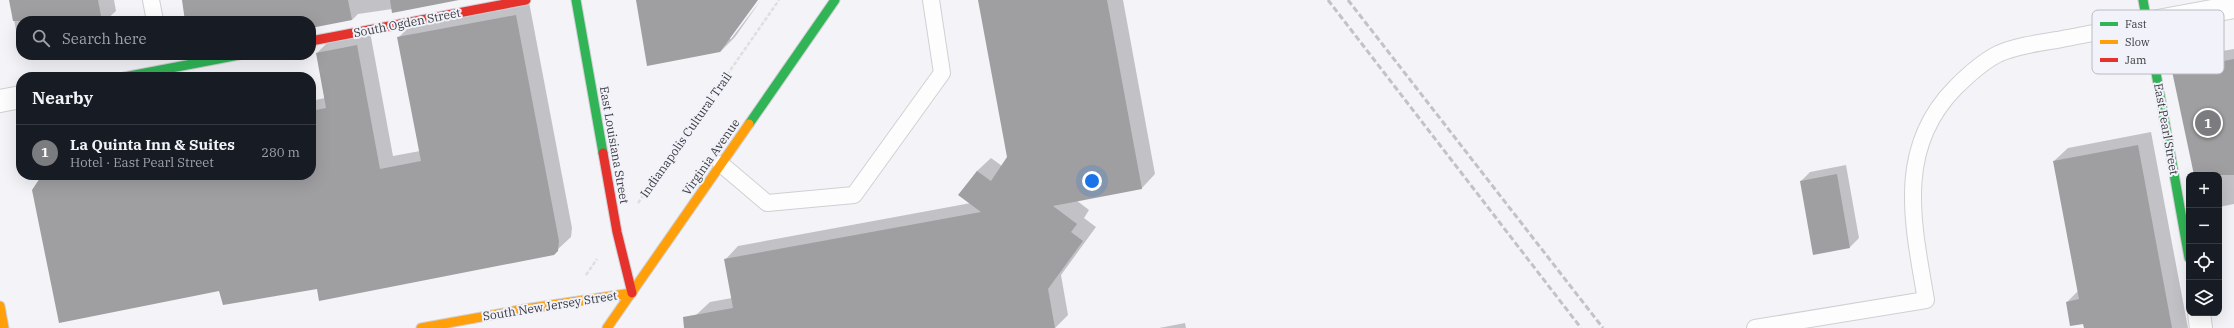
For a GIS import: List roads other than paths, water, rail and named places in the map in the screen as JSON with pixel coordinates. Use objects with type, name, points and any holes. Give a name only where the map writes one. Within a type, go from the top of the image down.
[{"type":"street","name":"South Ogden Street","points":[[316,40],[526,0]]},
{"type":"street","name":"East Louisiana Street","points":[[576,0],[617,232],[632,293]]},
{"type":"street","name":"Virginia Avenue","points":[[607,328],[836,0]]},
{"type":"street","name":"East Pearl Street","points":[[2143,0],[2145,10]]},
{"type":"street","points":[[2218,10],[2234,7]]},
{"type":"street","points":[[137,72],[162,62],[184,60]]},
{"type":"street","name":"East Pearl Street","points":[[2156,74],[2186,244]]},
{"type":"street","points":[[0,101],[16,98]]},
{"type":"street","name":"South New Jersey Street","points":[[421,328],[632,293]]},
{"type":"street","points":[[0,306],[4,328]]},
{"type":"street","points":[[2199,316],[2201,328]]},
{"type":"lane","points":[[151,0],[154,16]]},
{"type":"lane","points":[[722,164],[767,203],[854,195],[942,73],[931,0]]},
{"type":"lane","points":[[1755,328],[1926,300],[1912,216],[1913,176],[1922,136],[1934,114],[1946,97],[1981,65],[1999,54],[2029,45],[2092,33]]},
{"type":"railway","points":[[1328,0],[1581,328]]},
{"type":"railway","points":[[1348,0],[1603,328]]},
{"type":"place","name":"La Quinta Inn & Suites","points":[[2208,123]]}]
